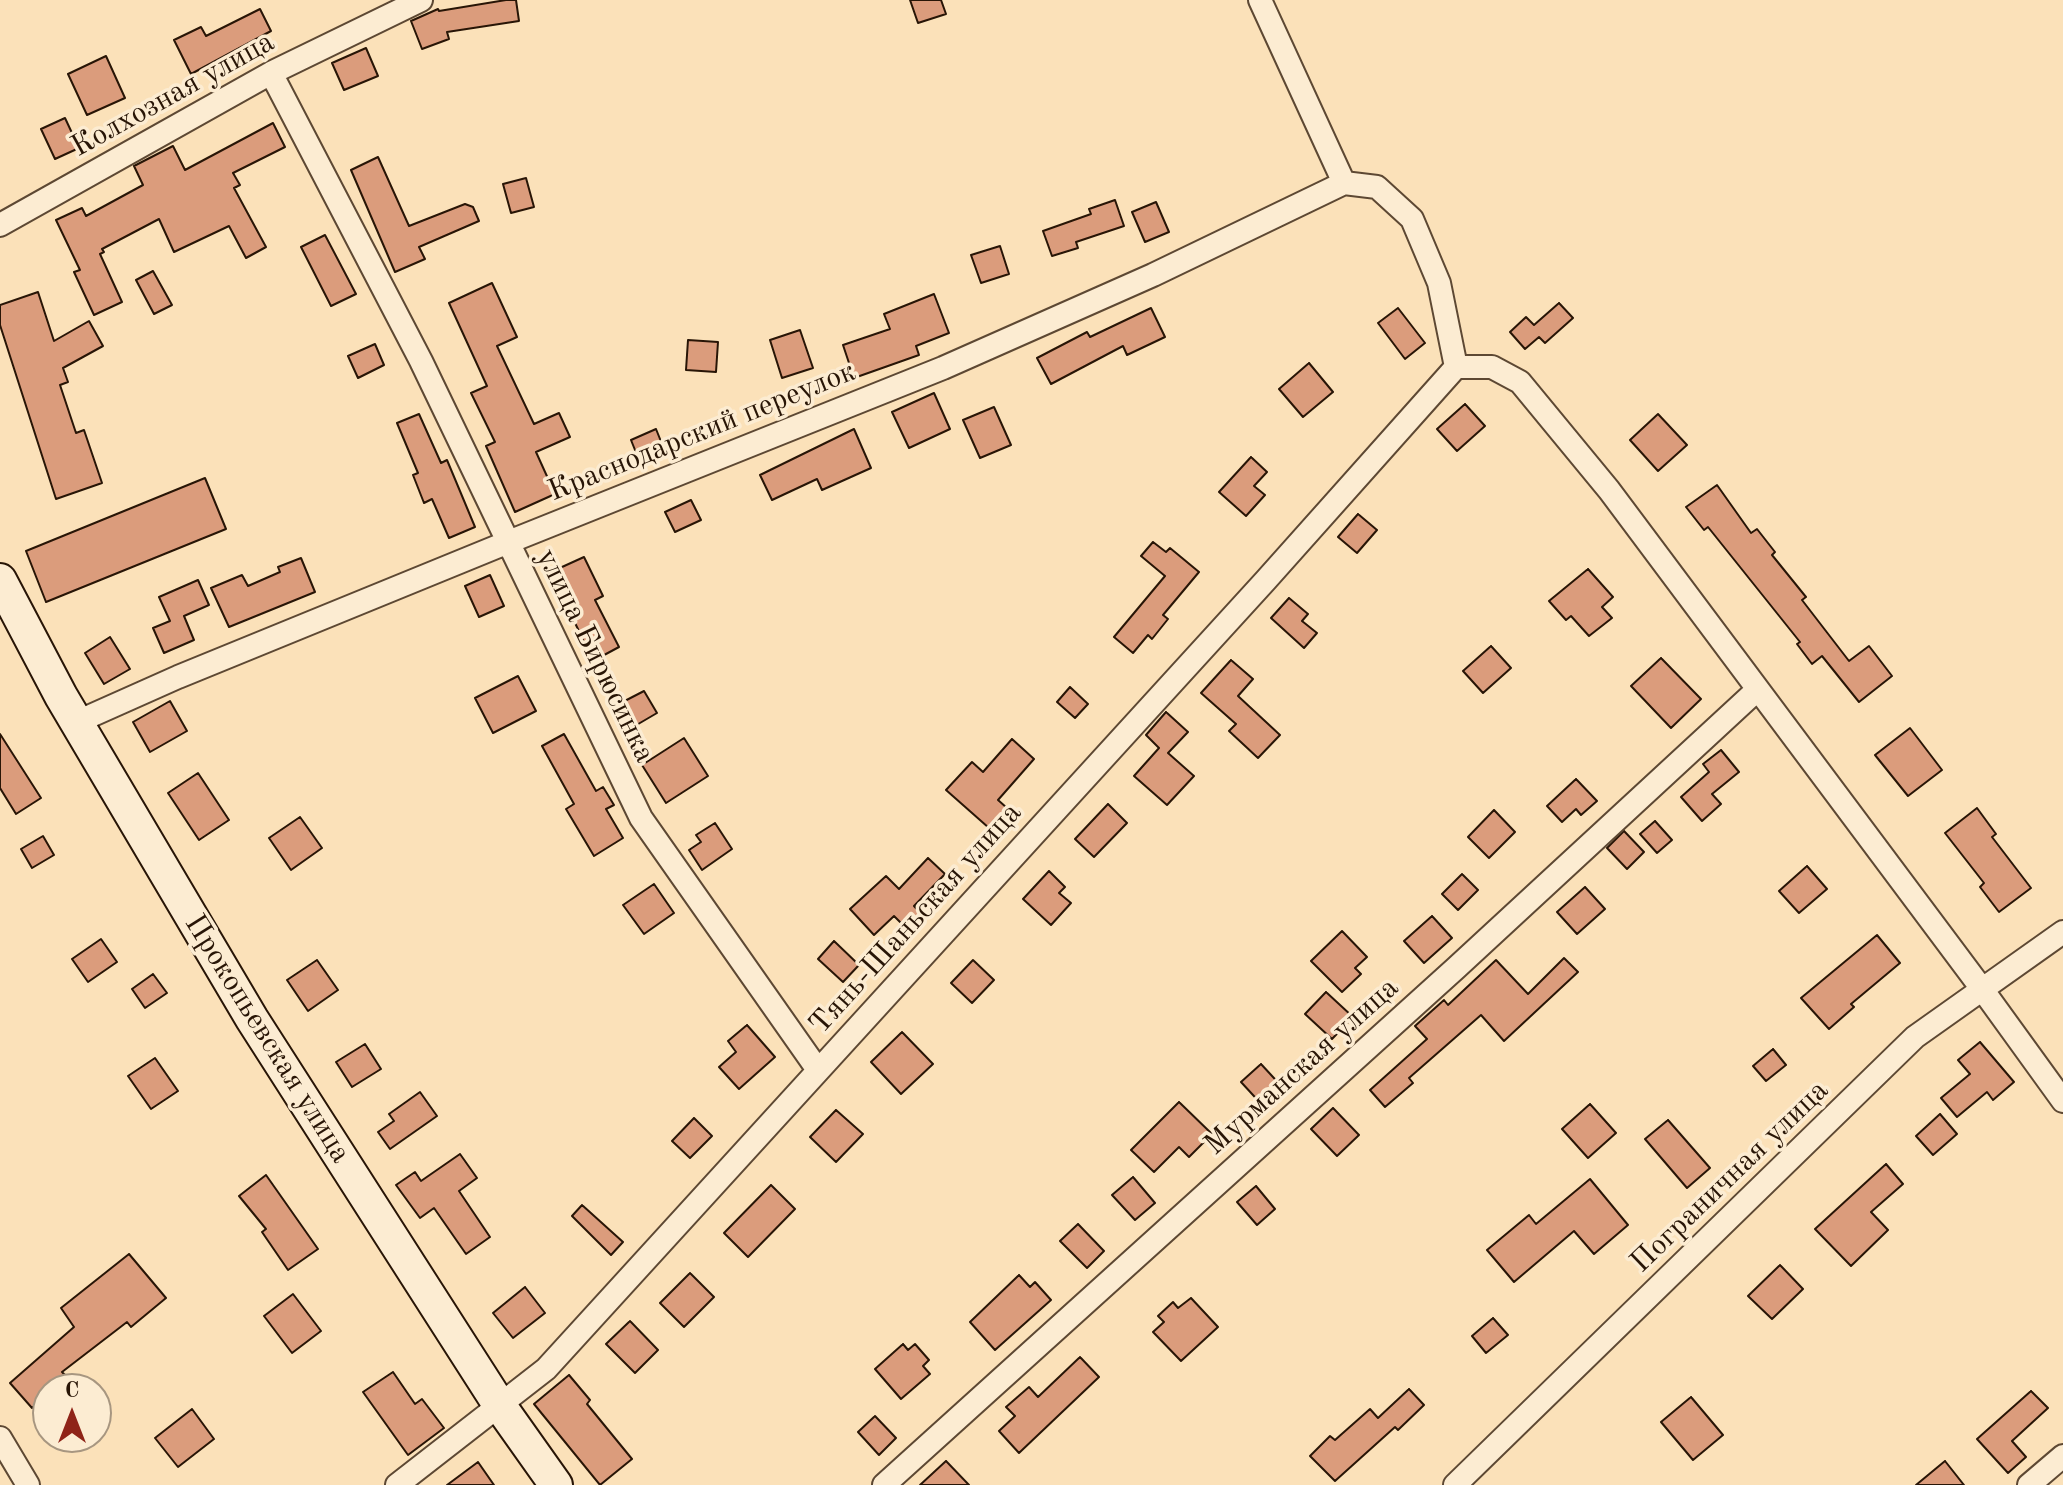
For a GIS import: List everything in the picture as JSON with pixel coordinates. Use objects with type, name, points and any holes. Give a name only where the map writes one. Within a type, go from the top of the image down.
[{"type":"main road","name":"Прокопьевская улица","points":[[0,580],[77,722],[252,1019],[500,1406],[556,1485]]},
{"type":"street","name":"Колхозная улица","points":[[0,225],[271,73],[421,0]]},
{"type":"street","points":[[1260,0],[1344,183],[1377,187],[1412,219],[1439,283],[1456,367],[1492,367],[1520,382],[1609,490],[2063,1101]]},
{"type":"street","name":"улица Бирюсинка","points":[[271,73],[421,361],[641,818],[818,1070]]},
{"type":"street","name":"Краснодарский переулок","points":[[77,722],[178,677],[943,368],[1153,275],[1344,183]]},
{"type":"street","name":"Тянь-Шаньская улица","points":[[397,1485],[546,1369],[1245,604],[1456,367]]},
{"type":"street","name":"Мурманская улица","points":[[884,1485],[1456,968],[1757,690]]},
{"type":"street","name":"Пограничная улица","points":[[1455,1485],[1915,1037],[2063,932]]},
{"type":"street","points":[[0,1438],[28,1485]]},
{"type":"street","points":[[2029,1485],[2063,1456]]},
{"type":"building","points":[[516,0],[519,21],[447,32],[449,39],[422,49],[411,21],[438,9]]},
{"type":"building","points":[[910,0],[941,0],[946,14],[918,23]]},
{"type":"building","points":[[260,9],[271,31],[191,74],[174,40],[201,27],[206,36]]},
{"type":"building","points":[[366,48],[378,76],[344,90],[332,63]]},
{"type":"building","points":[[106,56],[125,98],[87,115],[68,74]]},
{"type":"building","points":[[65,118],[79,148],[55,159],[41,129]]},
{"type":"building","points":[[273,123],[285,147],[233,173],[240,185],[234,188],[266,247],[246,258],[229,226],[174,252],[159,219],[102,249],[104,252],[100,254],[122,302],[94,315],[74,272],[80,270],[56,220],[82,208],[86,216],[143,185],[134,166],[173,146],[185,170]]},
{"type":"building","points":[[378,157],[409,226],[465,204],[473,207],[479,221],[419,247],[425,259],[395,272],[351,170]]},
{"type":"building","points":[[526,178],[534,207],[511,213],[503,184]]},
{"type":"building","points":[[1115,200],[1124,226],[1076,242],[1078,248],[1052,256],[1043,231],[1091,214],[1089,209]]},
{"type":"building","points":[[1156,202],[1169,232],[1145,242],[1132,212]]},
{"type":"building","points":[[325,235],[356,294],[331,306],[301,247]]},
{"type":"building","points":[[1000,246],[1009,274],[981,283],[971,255]]},
{"type":"building","points":[[153,271],[172,305],[154,314],[136,280]]},
{"type":"building","points":[[492,283],[517,337],[497,346],[534,424],[559,413],[570,437],[536,452],[555,494],[515,512],[486,446],[495,442],[471,393],[487,386],[449,303]]},
{"type":"building","points":[[38,292],[54,341],[89,321],[103,346],[63,368],[68,382],[60,385],[76,433],[84,430],[102,483],[56,499],[0,325],[0,305]]},
{"type":"building","points":[[934,294],[949,333],[916,346],[919,355],[854,378],[843,345],[890,329],[884,314]]},
{"type":"building","points":[[1559,303],[1573,318],[1545,343],[1539,337],[1525,349],[1510,332],[1526,317],[1534,325]]},
{"type":"building","points":[[1151,308],[1165,337],[1127,355],[1123,346],[1051,384],[1037,358],[1087,332],[1090,337]]},
{"type":"building","points":[[1398,308],[1425,343],[1405,359],[1378,323]]},
{"type":"building","points":[[800,330],[813,368],[782,378],[770,340]]},
{"type":"building","points":[[688,340],[718,342],[716,372],[686,370]]},
{"type":"building","points":[[375,344],[384,365],[358,378],[348,356]]},
{"type":"building","points":[[1309,363],[1333,392],[1303,417],[1279,389]]},
{"type":"building","points":[[934,393],[950,429],[909,448],[892,412]]},
{"type":"building","points":[[1465,404],[1485,426],[1457,451],[1437,429]]},
{"type":"building","points":[[994,407],[1011,445],[980,458],[963,420]]},
{"type":"building","points":[[419,414],[441,463],[447,460],[475,527],[449,538],[432,499],[424,503],[413,475],[418,473],[397,423]]},
{"type":"building","points":[[1658,414],[1687,445],[1658,471],[1630,440]]},
{"type":"building","points":[[656,429],[664,449],[639,460],[631,440]]},
{"type":"building","points":[[854,429],[871,468],[822,490],[817,479],[772,500],[760,475]]},
{"type":"building","points":[[1251,457],[1267,472],[1254,486],[1265,495],[1246,516],[1219,492]]},
{"type":"building","points":[[205,478],[226,529],[46,602],[26,551]]},
{"type":"building","points":[[1717,485],[1751,533],[1757,529],[1775,552],[1772,555],[1806,597],[1802,600],[1849,661],[1869,646],[1892,676],[1859,702],[1822,656],[1812,664],[1797,644],[1800,642],[1708,527],[1704,530],[1686,507]]},
{"type":"building","points":[[691,500],[701,520],[675,532],[665,512]]},
{"type":"building","points":[[1358,514],[1377,530],[1357,553],[1338,537]]},
{"type":"building","points":[[1153,542],[1166,552],[1170,548],[1199,572],[1163,615],[1168,619],[1152,639],[1148,635],[1133,653],[1114,637],[1165,576],[1141,556]]},
{"type":"building","points":[[584,557],[603,596],[595,600],[619,647],[593,661],[551,572]]},
{"type":"building","points":[[301,558],[315,592],[229,627],[211,588],[242,575],[248,586],[280,572],[278,567]]},
{"type":"building","points":[[1588,569],[1613,597],[1602,607],[1612,618],[1589,636],[1571,616],[1566,620],[1549,601]]},
{"type":"building","points":[[490,575],[504,606],[479,617],[465,586]]},
{"type":"building","points":[[198,580],[209,605],[184,616],[194,640],[164,653],[153,628],[170,621],[159,597]]},
{"type":"building","points":[[1289,598],[1308,614],[1302,621],[1317,633],[1304,648],[1271,618]]},
{"type":"building","points":[[110,637],[130,669],[104,684],[85,653]]},
{"type":"building","points":[[1491,646],[1511,668],[1483,693],[1463,671]]},
{"type":"building","points":[[1661,658],[1701,699],[1671,728],[1631,686]]},
{"type":"building","points":[[1231,660],[1253,679],[1238,696],[1280,735],[1258,758],[1229,731],[1236,724],[1201,693]]},
{"type":"building","points":[[518,676],[536,711],[493,733],[475,698]]},
{"type":"building","points":[[1070,687],[1088,704],[1075,718],[1057,702]]},
{"type":"building","points":[[644,691],[657,713],[628,730],[615,706]]},
{"type":"building","points":[[170,701],[187,731],[150,752],[133,722]]},
{"type":"building","points":[[1166,712],[1188,732],[1168,753],[1194,776],[1167,805],[1134,776],[1159,748],[1146,735]]},
{"type":"building","points":[[1910,728],[1942,770],[1908,796],[1875,755]]},
{"type":"building","points":[[0,734],[41,798],[16,814],[0,788]]},
{"type":"building","points":[[564,734],[596,791],[603,787],[614,805],[606,809],[623,838],[594,856],[566,809],[574,804],[542,746]]},
{"type":"building","points":[[684,738],[708,776],[666,803],[642,765]]},
{"type":"building","points":[[1012,739],[1034,759],[998,800],[1007,808],[989,828],[946,790],[972,762],[983,772]]},
{"type":"building","points":[[1721,750],[1739,772],[1712,794],[1721,804],[1702,821],[1681,797],[1709,772],[1703,764]]},
{"type":"building","points":[[198,773],[229,820],[199,840],[168,793]]},
{"type":"building","points":[[1576,779],[1597,801],[1581,815],[1576,809],[1562,822],[1547,806]]},
{"type":"building","points":[[1108,804],[1127,823],[1094,857],[1075,839]]},
{"type":"building","points":[[1977,808],[1996,834],[1992,837],[2031,888],[1999,912],[1980,887],[1984,883],[1945,833]]},
{"type":"building","points":[[1494,810],[1515,832],[1489,858],[1468,837]]},
{"type":"building","points":[[300,817],[322,848],[291,870],[269,838]]},
{"type":"building","points":[[1655,821],[1672,840],[1657,853],[1640,834]]},
{"type":"building","points":[[715,823],[732,849],[702,870],[689,850],[701,842],[696,835]]},
{"type":"building","points":[[1624,831],[1644,852],[1627,869],[1607,848]]},
{"type":"building","points":[[43,836],[54,855],[32,868],[21,849]]},
{"type":"building","points":[[928,858],[945,874],[914,906],[923,916],[908,930],[894,916],[874,935],[850,909],[886,876],[899,889]]},
{"type":"building","points":[[1807,866],[1827,889],[1799,913],[1779,891]]},
{"type":"building","points":[[1049,871],[1065,887],[1059,893],[1071,903],[1051,925],[1023,899]]},
{"type":"building","points":[[1462,874],[1478,890],[1458,910],[1442,894]]},
{"type":"building","points":[[654,884],[674,913],[644,934],[623,905]]},
{"type":"building","points":[[1585,887],[1605,909],[1577,934],[1557,912]]},
{"type":"building","points":[[1432,916],[1452,938],[1424,963],[1404,941]]},
{"type":"building","points":[[1342,931],[1367,957],[1355,968],[1361,974],[1342,992],[1311,961]]},
{"type":"building","points":[[1877,935],[1900,963],[1851,1004],[1854,1007],[1829,1029],[1801,998]]},
{"type":"building","points":[[101,939],[117,962],[88,982],[72,959]]},
{"type":"building","points":[[834,941],[859,965],[843,982],[818,959]]},
{"type":"building","points":[[1564,958],[1578,972],[1504,1041],[1481,1015],[1409,1078],[1413,1083],[1385,1107],[1370,1090],[1427,1039],[1415,1026],[1444,1000],[1448,1005],[1496,960],[1528,994]]},
{"type":"building","points":[[317,960],[338,990],[308,1011],[287,980]]},
{"type":"building","points":[[973,960],[994,980],[972,1003],[951,983]]},
{"type":"building","points":[[153,974],[167,993],[145,1008],[132,989]]},
{"type":"building","points":[[1326,992],[1353,1017],[1332,1039],[1305,1014]]},
{"type":"building","points":[[747,1025],[775,1057],[739,1089],[719,1067],[736,1052],[728,1041]]},
{"type":"building","points":[[902,1032],[933,1064],[901,1094],[871,1062]]},
{"type":"building","points":[[1980,1042],[2014,1082],[1993,1100],[1987,1092],[1957,1117],[1941,1098],[1970,1074],[1958,1060]]},
{"type":"building","points":[[365,1044],[381,1069],[352,1087],[336,1062]]},
{"type":"building","points":[[1773,1049],[1786,1065],[1766,1081],[1753,1066]]},
{"type":"building","points":[[155,1058],[178,1091],[151,1109],[128,1076]]},
{"type":"building","points":[[1261,1064],[1284,1089],[1264,1107],[1241,1082]]},
{"type":"building","points":[[420,1092],[437,1116],[390,1149],[378,1132],[394,1121],[389,1114]]},
{"type":"building","points":[[1179,1102],[1212,1134],[1189,1157],[1179,1147],[1154,1172],[1131,1150]]},
{"type":"building","points":[[1590,1104],[1616,1133],[1588,1158],[1562,1129]]},
{"type":"building","points":[[1333,1108],[1359,1135],[1337,1156],[1311,1129]]},
{"type":"building","points":[[836,1110],[863,1134],[836,1162],[810,1137]]},
{"type":"building","points":[[1940,1114],[1957,1134],[1933,1155],[1916,1136]]},
{"type":"building","points":[[694,1118],[712,1136],[690,1158],[672,1141]]},
{"type":"building","points":[[1668,1120],[1710,1168],[1687,1188],[1645,1139]]},
{"type":"building","points":[[460,1154],[477,1178],[459,1191],[490,1237],[466,1254],[434,1208],[420,1218],[396,1185],[415,1172],[421,1181]]},
{"type":"building","points":[[1886,1164],[1903,1184],[1871,1212],[1888,1230],[1851,1266],[1815,1229]]},
{"type":"building","points":[[266,1175],[318,1249],[288,1270],[262,1232],[266,1229],[239,1196]]},
{"type":"building","points":[[1133,1177],[1155,1203],[1135,1220],[1112,1195]]},
{"type":"building","points":[[1590,1179],[1628,1225],[1594,1254],[1574,1231],[1514,1282],[1487,1250],[1529,1215],[1536,1224]]},
{"type":"building","points":[[771,1185],[795,1209],[748,1257],[724,1233]]},
{"type":"building","points":[[1256,1186],[1275,1209],[1257,1225],[1237,1202]]},
{"type":"building","points":[[582,1205],[623,1242],[611,1255],[572,1216]]},
{"type":"building","points":[[1078,1224],[1104,1251],[1087,1268],[1060,1241]]},
{"type":"building","points":[[129,1254],[166,1298],[131,1327],[127,1322],[63,1373],[32,1373],[32,1408],[10,1383],[74,1327],[61,1308]]},
{"type":"building","points":[[1780,1265],[1803,1289],[1772,1319],[1748,1296]]},
{"type":"building","points":[[690,1273],[714,1297],[684,1327],[660,1303]]},
{"type":"building","points":[[1019,1275],[1030,1287],[1035,1282],[1051,1300],[995,1350],[970,1322]]},
{"type":"building","points":[[525,1287],[545,1313],[513,1338],[493,1313]]},
{"type":"building","points":[[293,1294],[321,1331],[292,1353],[264,1316]]},
{"type":"building","points":[[1191,1298],[1218,1327],[1181,1361],[1153,1332],[1164,1322],[1158,1316],[1173,1302],[1178,1308]]},
{"type":"building","points":[[1493,1318],[1508,1335],[1486,1353],[1472,1336]]},
{"type":"building","points":[[630,1321],[658,1350],[635,1373],[606,1344]]},
{"type":"building","points":[[903,1344],[908,1350],[915,1344],[929,1360],[923,1366],[930,1374],[901,1399],[875,1369]]},
{"type":"building","points":[[1080,1357],[1099,1377],[1019,1453],[999,1431],[1015,1416],[1006,1407],[1029,1387],[1038,1397]]},
{"type":"building","points":[[393,1372],[415,1404],[422,1399],[444,1428],[408,1455],[363,1392]]},
{"type":"building","points":[[569,1375],[590,1400],[587,1404],[632,1459],[600,1485],[534,1404]]},
{"type":"building","points":[[1409,1389],[1424,1405],[1335,1481],[1310,1456],[1330,1436],[1335,1440],[1370,1409],[1378,1418]]},
{"type":"building","points":[[2031,1391],[2048,1408],[2012,1441],[2026,1457],[2008,1473],[1977,1439]]},
{"type":"building","points":[[1691,1397],[1723,1435],[1693,1460],[1661,1422]]},
{"type":"building","points":[[192,1409],[214,1439],[178,1467],[155,1438]]},
{"type":"building","points":[[875,1416],[896,1438],[879,1455],[858,1432]]},
{"type":"building","points":[[946,1461],[969,1485],[920,1485]]},
{"type":"building","points":[[1945,1461],[1964,1485],[1916,1485]]},
{"type":"building","points":[[478,1462],[494,1485],[447,1485]]}]
